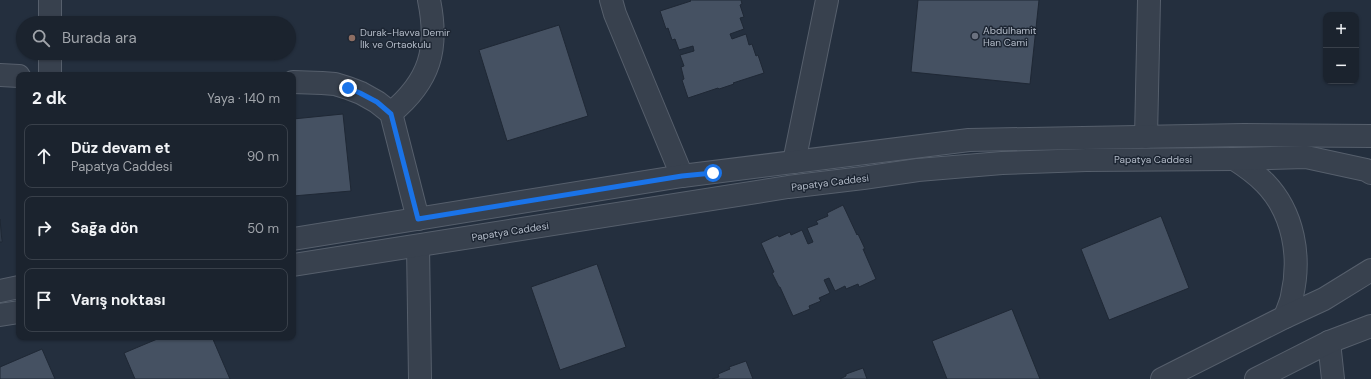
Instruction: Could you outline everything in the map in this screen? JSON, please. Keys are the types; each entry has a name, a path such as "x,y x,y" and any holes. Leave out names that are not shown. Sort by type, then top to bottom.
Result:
{"street":[{"path":"50,0 50,16"},
{"path":"391,114 404,103 415,90 423,76 429,60 434,30 429,0"},
{"path":"611,0 615,14 682,176 690,202"},
{"path":"794,162 827,0"},
{"path":"1146,137 1149,0"},
{"path":"50,60 50,72"},
{"path":"0,75 16,76"},
{"path":"296,82 322,83 348,88 377,102 391,114 418,219 420,379"},
{"path":"296,239 682,176 969,140 1244,135 1370,136"},
{"name":"Papatya Caddesi","path":"296,265 788,186 863,178 918,170 979,165 1086,160 1306,157 1366,170 1371,173"},
{"path":"1234,159 1251,170 1266,184 1279,201 1288,219 1294,239 1296,278 1292,298 1285,317"},
{"path":"1162,379 1324,299 1371,270"},
{"path":"0,290 16,287"},
{"path":"0,315 16,312"},
{"path":"1256,379 1328,342 1371,326"},
{"path":"1328,342 1333,379"}],"building":[{"path":"690,0 741,0 742,4 740,5 744,17 740,18 744,29 730,34 732,39 746,34 749,45 752,44 756,56 758,55 764,73 688,98 682,80 684,79 681,67 684,66 680,55 694,51 693,46 679,50 675,39 672,40 668,28 666,29 660,11 691,1"},
{"name":"Abdülhamit Han Cami","path":"918,0 1039,0 1030,84 911,72"},
{"path":"559,25 588,116 507,141 479,50"},
{"path":"343,114 351,191 296,196 296,119"},
{"path":"843,205 865,249 863,249 876,279 859,287 858,284 846,289 845,286 835,291 829,278 824,280 830,293 819,298 821,301 809,306 810,309 793,316 772,273 774,272 761,243 778,235 779,237 790,232 791,235 802,230 808,244 813,242 807,228 818,224 816,221 828,216 827,213"},
{"path":"1161,216 1189,288 1109,320 1081,249"},
{"path":"0,219 2,242 0,242"},
{"path":"597,264 626,347 560,370 531,287"},
{"path":"1012,309 1040,379 947,379 932,341"},
{"path":"155,340 213,340 230,379 135,379 124,353"},
{"path":"42,349 55,379 0,379 0,367"},
{"path":"746,361 753,379 712,379 719,377 718,374 730,369 729,367"},
{"path":"863,368 867,379 840,379 846,376 846,374"}],"place":[{"name":"Abdülhamit Han Cami","path":"975,36"},
{"name":"Durak-Havva Demir İlk ve Ortaokulu","path":"352,38"}],"route":[{"path":"348,88 377,102 391,114 418,219 682,176 713,173"}]}
